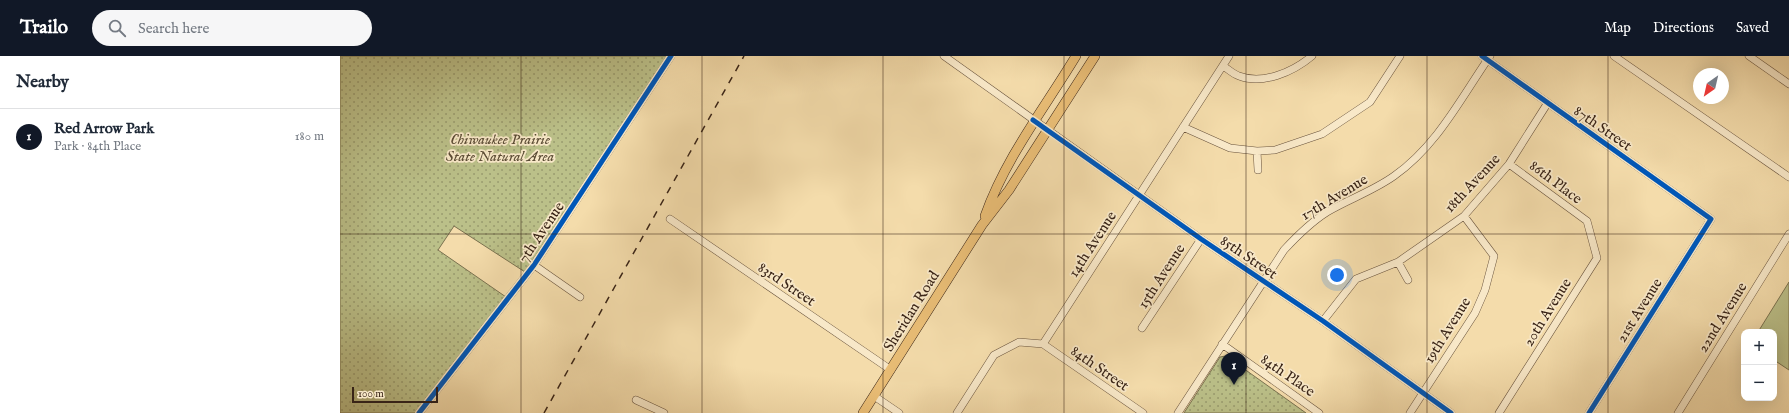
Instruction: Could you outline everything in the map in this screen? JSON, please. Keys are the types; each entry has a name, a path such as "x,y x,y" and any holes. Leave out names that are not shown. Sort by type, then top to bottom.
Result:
{"main road":[{"name":"Sheridan Road","path":"982,225 993,195 1017,148 1033,120 1076,56"},
{"name":"Sheridan Road","path":"863,413 982,225 1009,190 1046,130 1095,56"}],"street":[{"name":"7th Avenue","path":"419,413 534,265 671,56"},
{"name":"85th Street","path":"944,56 1046,130 1201,239 1323,321 1451,413"},
{"name":"14th Avenue","path":"1043,344 1229,56"},
{"path":"1223,66 1238,76 1260,80 1293,70 1312,56"},
{"path":"1183,127 1230,148 1256,151 1275,150 1322,134 1370,102 1400,56"},
{"path":"1614,56 1789,177"},
{"path":"1749,56 1789,84"},
{"name":"87th Street","path":"1486,57 1547,104 1710,219"},
{"name":"17th Avenue","path":"1178,413 1284,250 1300,232 1327,212 1394,176 1424,150 1441,130 1486,57"},
{"name":"18th Avenue","path":"1323,321 1356,278 1398,262 1464,216 1509,164 1547,104"},
{"path":"1256,151 1258,170"},
{"name":"86th Place","path":"1509,164 1587,221"},
{"name":"19th Avenue","path":"1410,413 1475,312 1485,290 1494,256 1464,216"},
{"name":"83rd Street","path":"670,219 891,370"},
{"name":"21st Avenue","path":"1589,413 1710,219"},
{"name":"20th Avenue","path":"1499,413 1597,258 1587,221"},
{"name":"22nd Avenue","path":"1678,413 1789,234"},
{"name":"15th Avenue","path":"1142,328 1201,239"},
{"path":"1398,262 1408,280"},
{"path":"534,265 580,297"},
{"path":"957,413 994,355 1019,342 1043,344"},
{"name":"84th Street","path":"1043,344 1143,413"},
{"name":"84th Place","path":"1222,344 1319,413"},
{"path":"874,396 898,413"},
{"path":"636,400 664,413"}],"green space":[{"name":"Chiwaukee Prairie State Natural Area","path":"340,56 669,56 525,272 454,226 438,250 506,297 415,413 340,413"},
{"path":"1789,282 1789,370 1777,362 1777,329 1760,329"},
{"path":"1226,356 1306,413 1184,413 1220,357"}],"railway":[{"path":"544,413 744,56"}],"cycle path":[{"path":"419,413 534,265 671,56"},
{"path":"1482,56 1711,219 1589,413"},
{"path":"1033,120 1201,239 1323,321 1451,413"}],"place":[{"name":"Red Arrow Park","path":"1234,385"}]}
